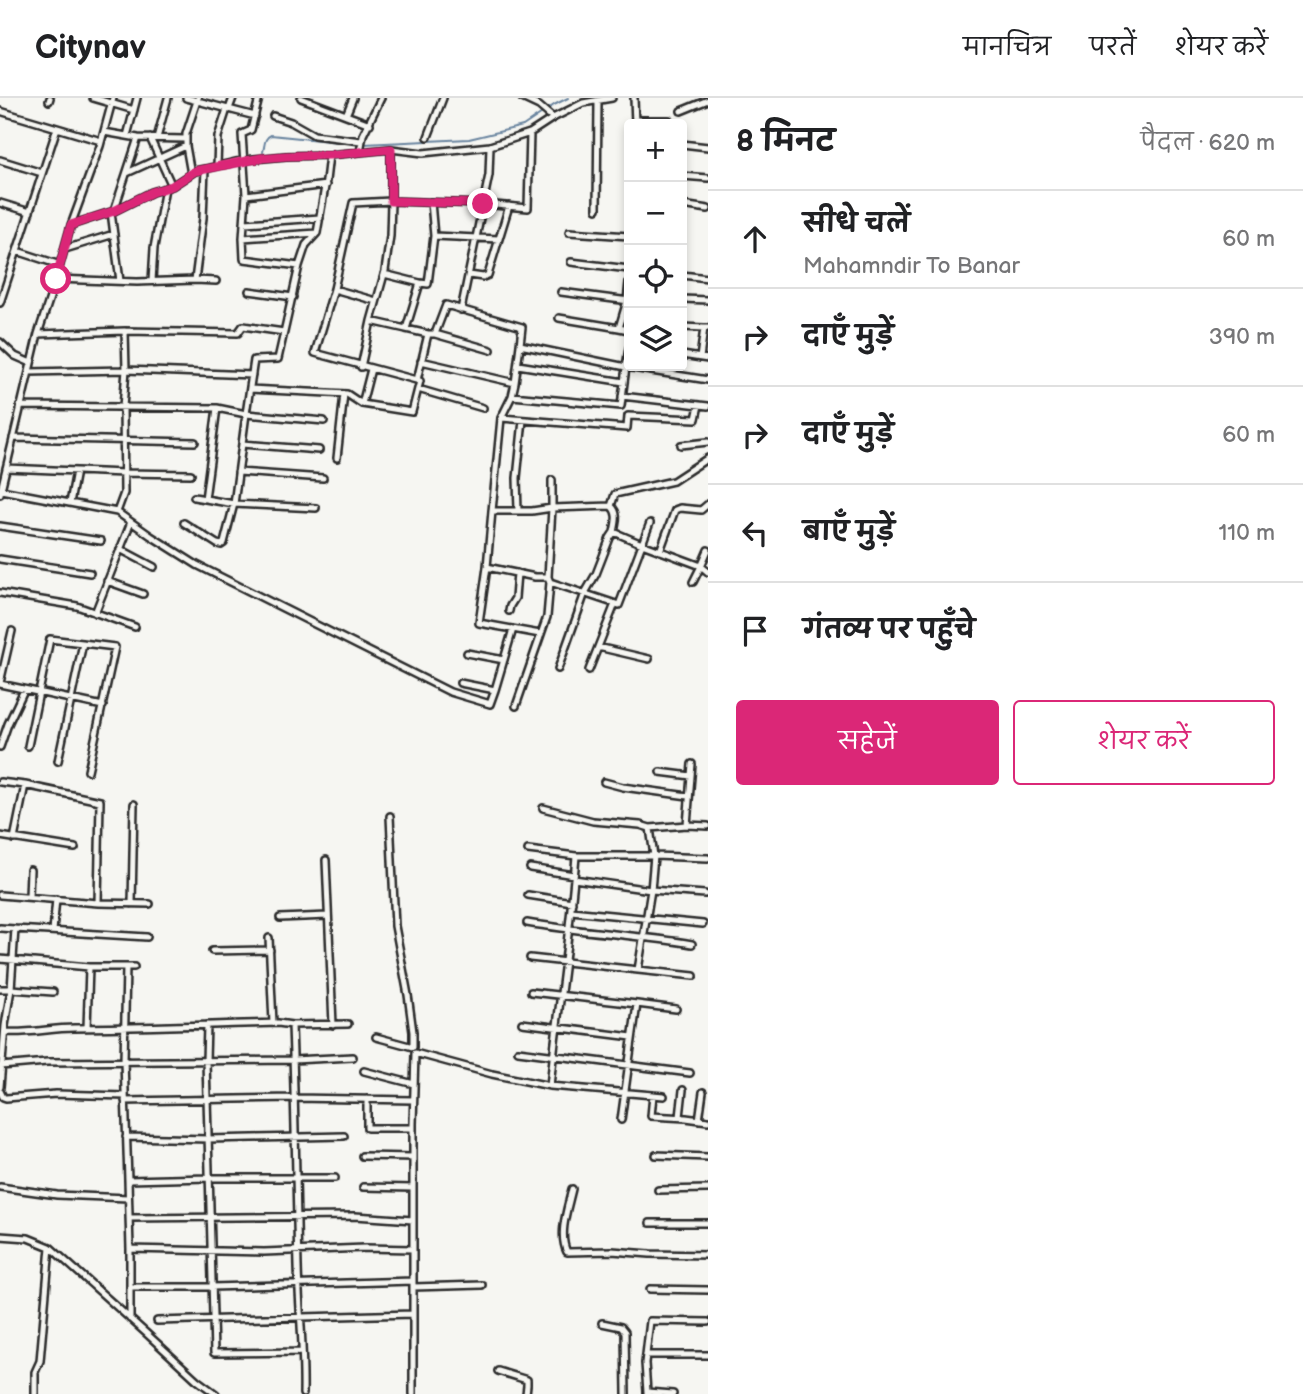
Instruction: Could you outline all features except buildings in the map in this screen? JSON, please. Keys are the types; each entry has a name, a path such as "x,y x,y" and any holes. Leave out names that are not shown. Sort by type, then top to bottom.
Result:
{"street":[{"path":"93,98 112,101 134,110"},
{"path":"127,136 137,98"},
{"path":"169,98 154,138 159,158 172,186"},
{"path":"186,98 255,116"},
{"path":"217,166 218,137 233,98"},
{"path":"259,98 251,130 242,134 246,195 244,259 299,266"},
{"path":"300,98 370,124"},
{"path":"346,115 353,98"},
{"path":"360,152 361,141 381,98"},
{"path":"428,137 443,98"},
{"path":"522,98 539,106 550,116"},
{"path":"71,225 113,212 152,192 172,186 191,174 217,166 286,156 391,149 423,153 489,146 530,133 550,116 581,101 612,98"},
{"path":"635,98 635,119"},
{"path":"191,174 186,142 188,124 197,99"},
{"path":"681,111 708,100"},
{"path":"112,101 38,334 2,478 1,492 117,512 197,565 450,692 490,704 513,629"},
{"path":"597,209 598,101"},
{"path":"0,111 101,141"},
{"path":"272,116 291,122 314,135 361,141"},
{"path":"0,303 57,128"},
{"path":"104,132 186,142"},
{"path":"417,380 315,353 334,289 353,203 431,202 528,208 530,133"},
{"path":"120,281 113,212 138,138"},
{"path":"127,173 186,142"},
{"path":"687,145 708,147"},
{"path":"461,310 489,175 489,146"},
{"path":"362,366 384,274 390,236 391,149"},
{"path":"184,523 221,545 225,540 234,504 254,360 278,359 299,266 306,245 317,233 329,155"},
{"path":"0,160 43,173"},
{"path":"195,280 203,218 205,169"},
{"path":"687,176 708,178"},
{"path":"246,195 326,185"},
{"path":"152,281 154,248 164,188"},
{"path":"384,274 428,284 433,236 431,202"},
{"path":"0,203 30,212"},
{"path":"469,275 488,275 509,206"},
{"path":"687,206 708,209"},
{"path":"245,223 320,218"},
{"path":"569,232 624,236"},
{"path":"243,238 317,233"},
{"path":"65,249 114,234"},
{"path":"433,236 499,239"},
{"path":"17,251 60,265"},
{"path":"571,262 624,268"},
{"path":"0,273 9,275"},
{"path":"687,276 708,278"},
{"path":"56,279 216,281"},
{"path":"406,329 420,284"},
{"path":"334,289 376,301"},
{"path":"249,291 293,297"},
{"path":"561,292 624,300"},
{"path":"687,299 708,300"},
{"path":"250,389 347,394 362,404 412,412 420,381 417,380 421,361 446,305 522,327 515,383 501,418 479,623 540,634"},
{"path":"619,328 626,308"},
{"path":"559,318 624,329"},
{"path":"371,321 491,350"},
{"path":"38,334 125,331 239,333 243,326 284,332"},
{"path":"687,327 706,328 699,358"},
{"path":"117,512 124,493 125,331"},
{"path":"0,342 15,356 31,363"},
{"path":"520,345 624,367"},
{"path":"687,356 708,359"},
{"path":"421,361 515,383"},
{"path":"518,365 624,382"},
{"path":"362,404 371,369"},
{"path":"29,372 126,370 252,375"},
{"path":"512,396 621,406 625,371"},
{"path":"651,371 708,380"},
{"path":"418,388 483,408"},
{"path":"337,458 344,394"},
{"path":"622,396 708,406"},
{"path":"501,418 627,428 628,416 696,419 699,405"},
{"path":"20,406 217,408 246,414 324,421"},
{"path":"205,499 217,408"},
{"path":"518,511 517,478 523,420"},
{"path":"13,438 195,442"},
{"path":"681,445 708,442"},
{"path":"242,444 319,450"},
{"path":"0,453 9,455"},
{"path":"611,506 615,494 673,481 708,458"},
{"path":"6,468 191,474"},
{"path":"69,503 76,471"},
{"path":"238,472 323,478"},
{"path":"516,706 547,617 552,480"},
{"path":"194,497 234,504 316,508"},
{"path":"660,551 675,510 701,510 708,504"},
{"path":"492,511 611,506"},
{"path":"558,669 585,593 614,532 617,518 611,506"},
{"path":"94,613 131,522"},
{"path":"487,567 549,580 619,605 650,523"},
{"path":"0,526 101,541"},
{"path":"614,532 701,566 708,572"},
{"path":"120,549 154,567"},
{"path":"693,582 708,550"},
{"path":"0,559 90,573"},
{"path":"509,611 515,598 517,573"},
{"path":"107,581 142,594"},
{"path":"0,593 77,607 135,627"},
{"path":"589,670 615,604"},
{"path":"12,632 0,683 103,706"},
{"path":"28,746 50,639 115,647 88,771"},
{"path":"58,761 83,643"},
{"path":"598,647 649,659"},
{"path":"467,653 504,660"},
{"path":"460,683 495,690"},
{"path":"0,747 24,690"},
{"path":"687,825 692,764"},
{"path":"660,772 691,776"},
{"path":"0,782 100,801 98,903"},
{"path":"604,782 688,796"},
{"path":"14,839 25,785"},
{"path":"132,904 134,804"},
{"path":"543,807 593,821 650,828 708,826"},
{"path":"390,816 395,926 408,995 414,1050 412,1394"},
{"path":"638,970 654,856 650,828"},
{"path":"0,836 75,848"},
{"path":"528,850 576,856 708,858"},
{"path":"550,1086 572,911 576,856"},
{"path":"326,860 333,1025"},
{"path":"530,868 651,890 705,894"},
{"path":"29,897 30,870"},
{"path":"0,895 98,903 150,904"},
{"path":"528,895 572,902"},
{"path":"53,931 56,900"},
{"path":"572,911 703,924"},
{"path":"279,918 328,916"},
{"path":"527,923 692,944"},
{"path":"0,928 148,937"},
{"path":"15,929 11,989 1,1066 0,1089 3,1097 57,1094 208,1100 413,1100"},
{"path":"269,938 273,1023"},
{"path":"212,951 270,950"},
{"path":"530,958 694,976"},
{"path":"0,959 89,967 134,967"},
{"path":"87,1028 89,967"},
{"path":"126,967 124,1061 130,1319"},
{"path":"0,989 53,992"},
{"path":"531,992 676,1009"},
{"path":"621,1121 637,1004"},
{"path":"522,1023 632,1037"},
{"path":"5,1032 53,1028 348,1024"},
{"path":"206,1025 214,1353 302,1352"},
{"path":"292,1025 303,1394"},
{"path":"376,1037 492,1074 550,1086 664,1096"},
{"path":"518,1051 690,1073"},
{"path":"1,1066 47,1062 353,1057"},
{"path":"364,1071 414,1084"},
{"path":"680,1117 683,1090"},
{"path":"699,1120 703,1092"},
{"path":"653,1095 652,1116 708,1121"},
{"path":"367,1099 367,1128 413,1128"},
{"path":"126,1137 208,1139 344,1136"},
{"path":"656,1155 708,1157"},
{"path":"362,1156 413,1157"},
{"path":"128,1180 335,1178"},
{"path":"0,1187 57,1195 128,1198"},
{"path":"363,1187 413,1188"},
{"path":"572,1189 565,1228 564,1244 567,1252 708,1255"},
{"path":"659,1189 708,1189"},
{"path":"129,1218 355,1216 413,1220"},
{"path":"650,1223 708,1223"},
{"path":"0,1236 28,1238 50,1247 197,1380 216,1394"},
{"path":"35,1394 35,1372 40,1361 50,1247"},
{"path":"130,1249 298,1252 365,1248 413,1249"},
{"path":"130,1287 482,1285"},
{"path":"650,1289 708,1290"},
{"path":"157,1321 413,1314"},
{"path":"673,1394 647,1393 646,1356 650,1321 708,1322"},
{"path":"602,1323 621,1327 625,1332 626,1394"},
{"path":"646,1356 708,1355"},
{"path":"498,1371 527,1380 526,1394"}],"waterway":[{"path":"364,144 469,139 523,126 568,98"},
{"path":"263,152 266,140 271,135 358,144"}],"route":[{"path":"56,279 71,225 114,211 152,192 172,186 195,171 244,160 391,149 391,201 483,204"}]}
